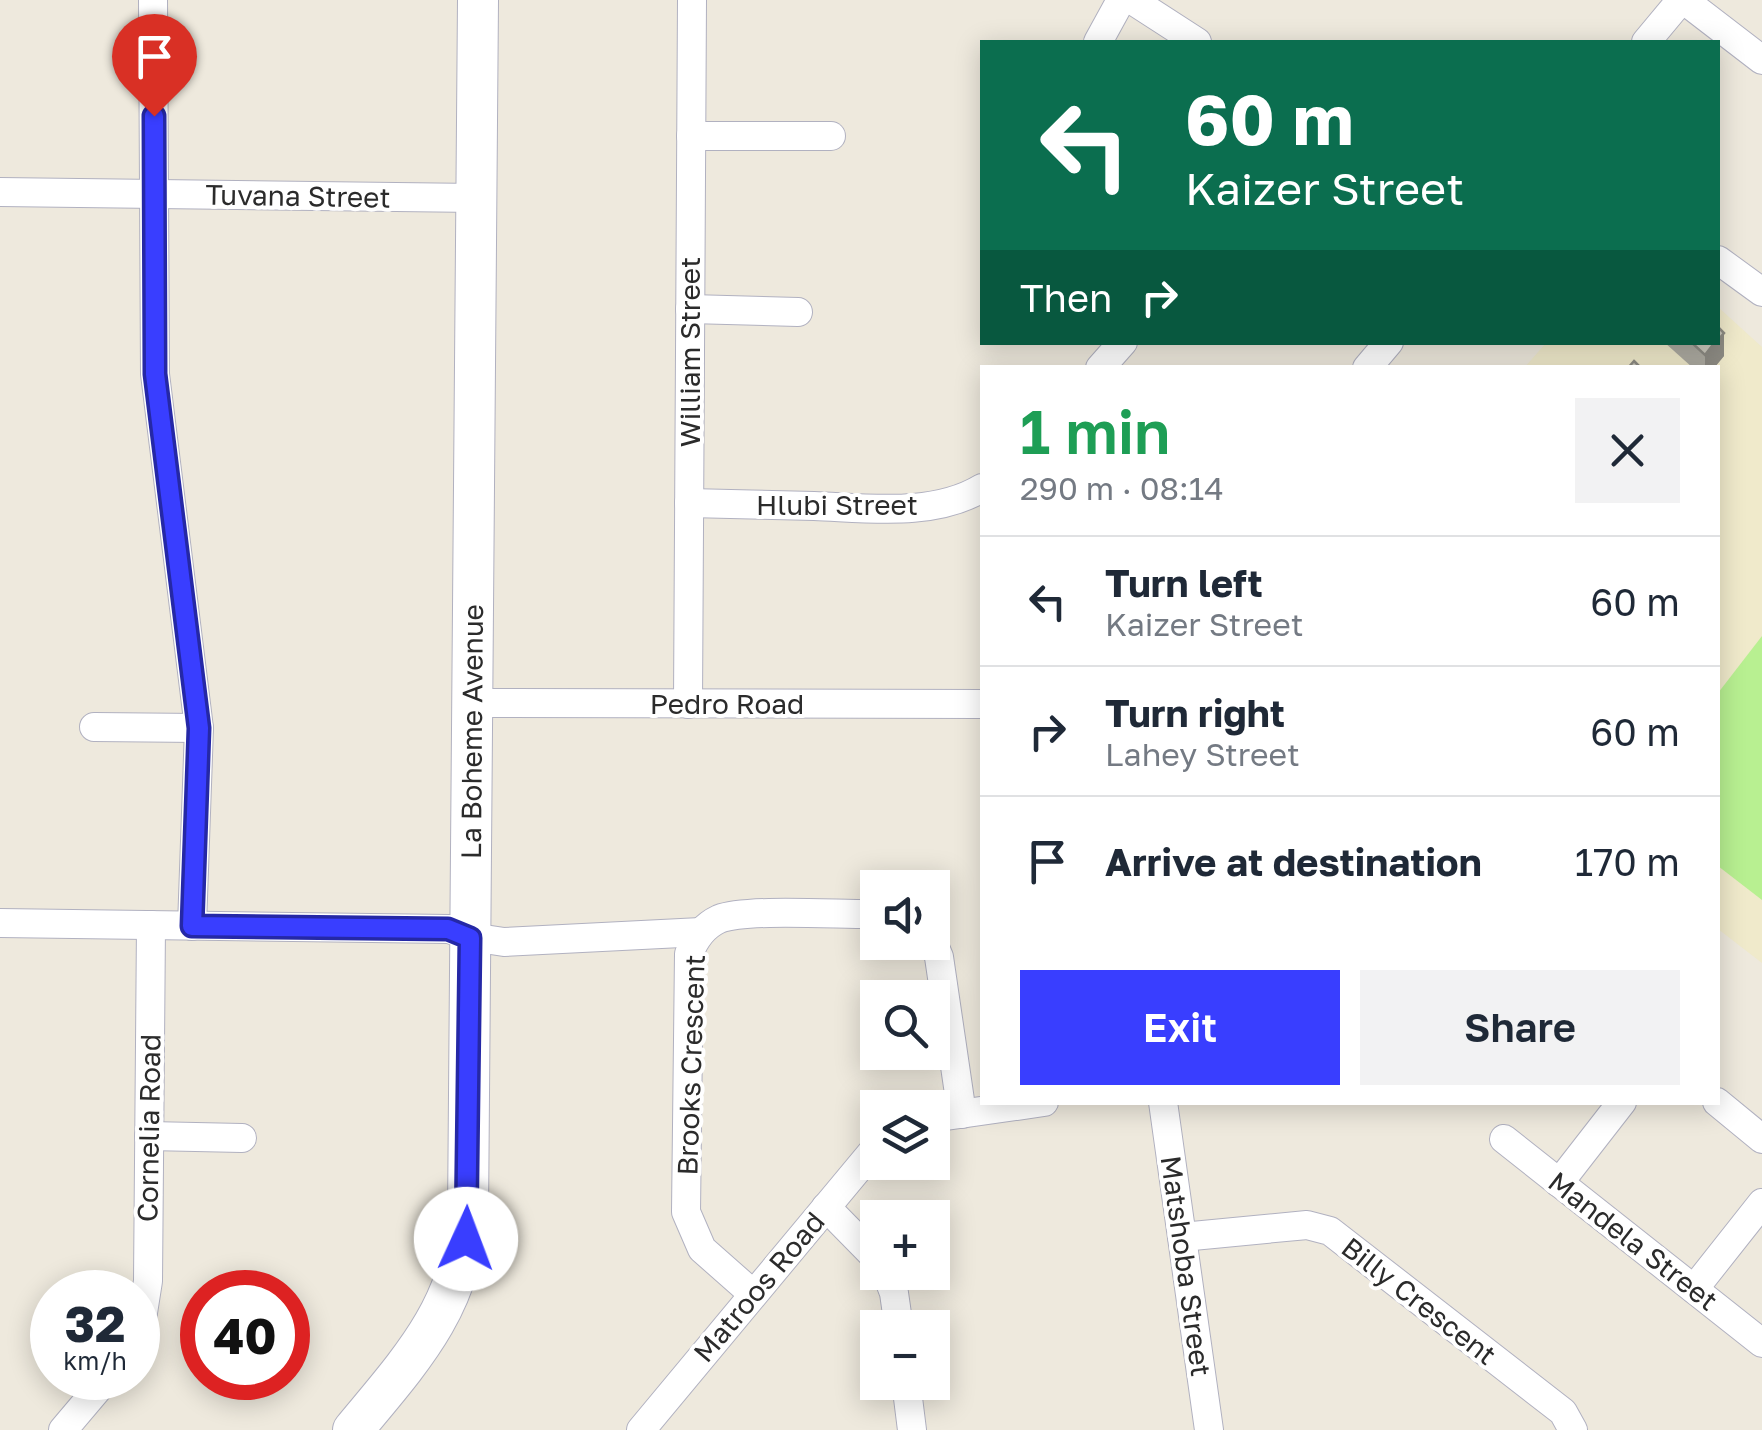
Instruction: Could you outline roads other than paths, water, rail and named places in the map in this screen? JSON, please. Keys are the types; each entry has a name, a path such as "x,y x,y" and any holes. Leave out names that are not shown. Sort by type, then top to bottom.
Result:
{"street":[{"path":"153,0 155,374 199,728 192,926"},
{"name":"La Boheme Avenue","path":"353,1430 431,1332 444,1308 462,1262 468,1216 478,0"},
{"name":"William Street","path":"688,704 692,0"},
{"path":"1099,40 1121,0"},
{"path":"1132,0 1193,40"},
{"path":"1648,40 1682,0 1762,60"},
{"path":"691,136 832,136"},
{"name":"Tuvana Street","path":"0,192 477,198"},
{"path":"1720,261 1762,292"},
{"path":"690,309 798,312"},
{"path":"1103,365 1120,345"},
{"path":"1370,365 1386,345"},
{"name":"Hlubi Street","path":"689,503 889,508 940,504 980,489"},
{"name":"Pedro Road","path":"472,703 980,704"},
{"path":"94,728 199,728"},
{"name":"Brooks Crescent","path":"754,1294 702,1249 686,1212 689,954 711,923 734,915 860,914"},
{"path":"0,923 448,929 470,938 504,942 701,932"},
{"name":"Cornelia Road","path":"148,1270 151,925"},
{"path":"939,960 962,1114"},
{"path":"1720,1104 1762,1139"},
{"path":"950,1116 1024,1105"},
{"name":"Matshoba Street","path":"1163,1105 1209,1430"},
{"path":"1559,1183 1620,1105"},
{"path":"149,1136 242,1138"},
{"name":"Mandela Street","path":"1504,1139 1762,1343"},
{"name":"Matroos Road","path":"641,1430 860,1166"},
{"path":"1694,1289 1762,1204"},
{"path":"826,1207 860,1242"},
{"name":"Billy Crescent","path":"1182,1237 1307,1225 1330,1232 1564,1412 1574,1430"},
{"path":"63,1430 88,1400"},
{"path":"908,1400 912,1430"}]}
